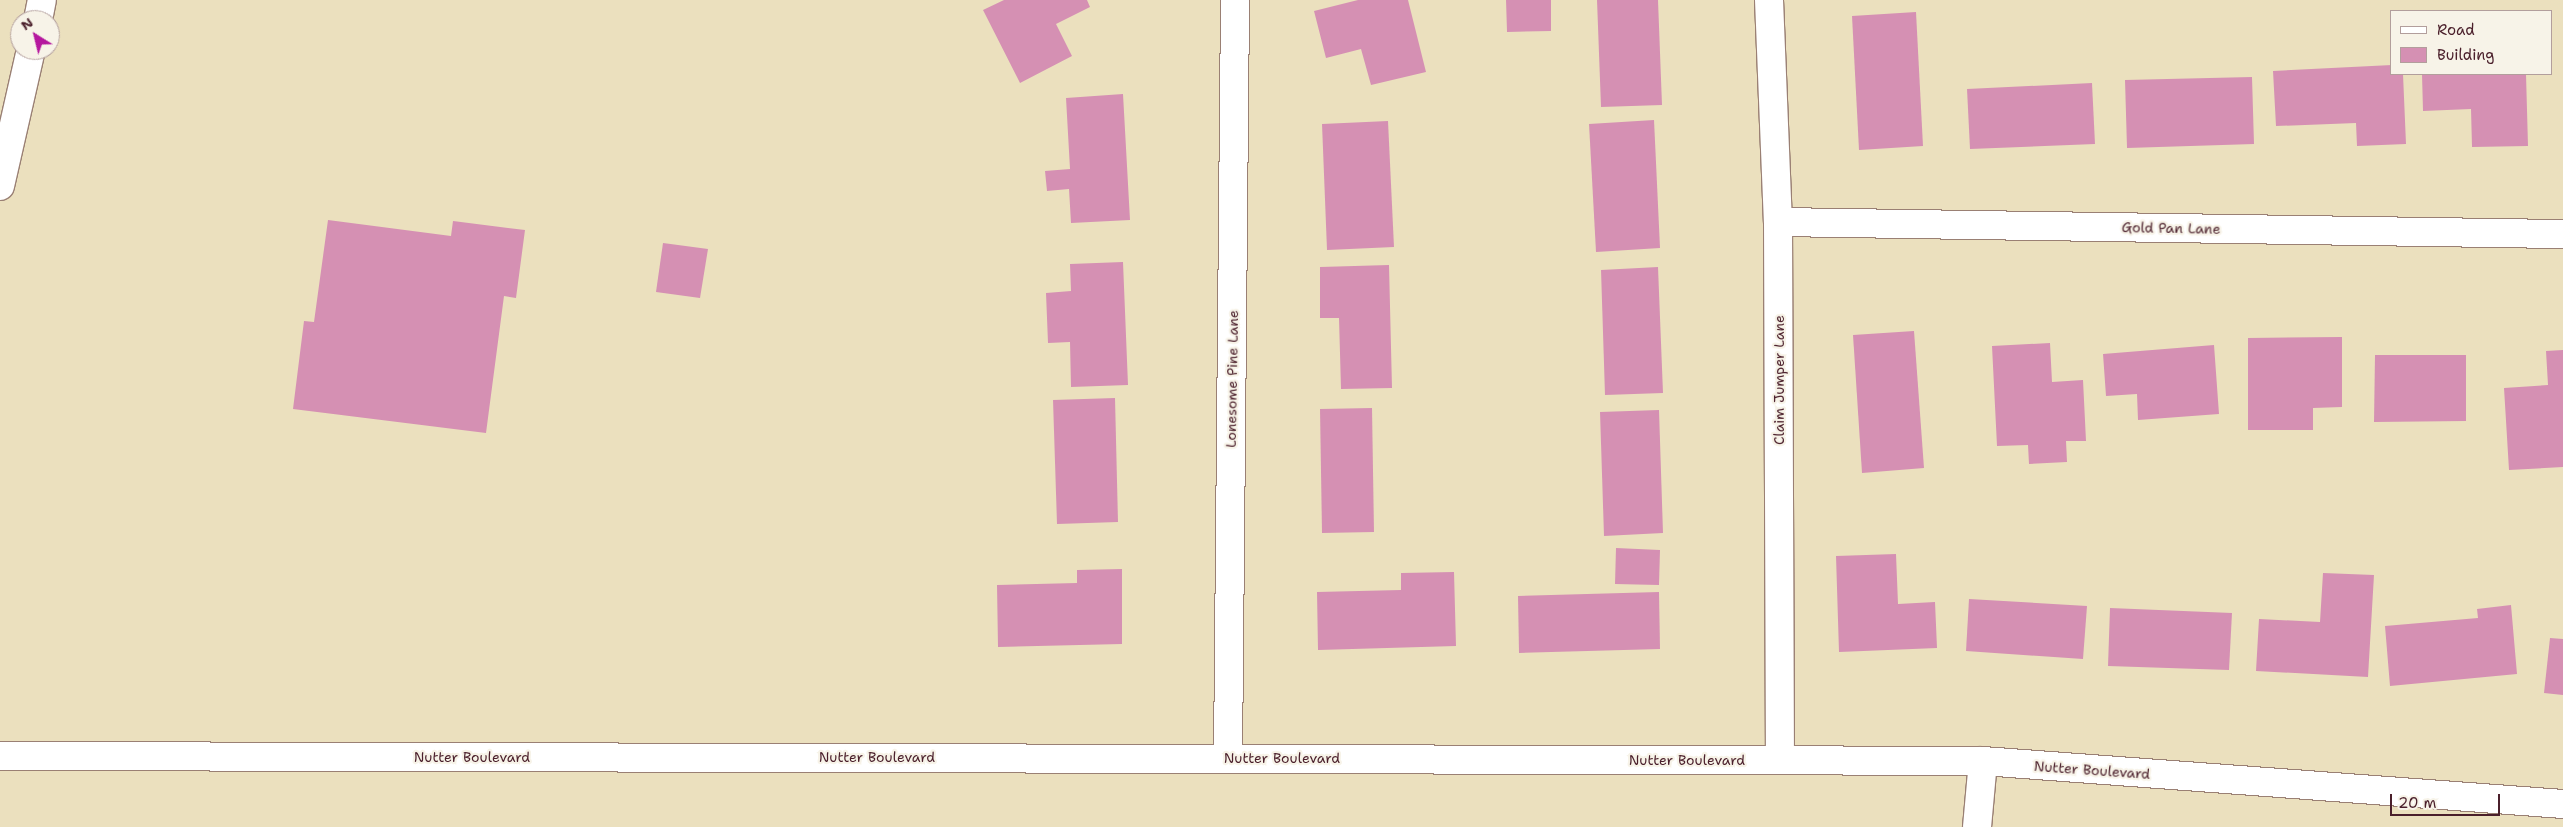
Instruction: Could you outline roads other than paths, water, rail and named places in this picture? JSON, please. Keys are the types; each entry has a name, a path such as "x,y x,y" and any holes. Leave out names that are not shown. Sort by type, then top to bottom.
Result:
{"street":[{"name":"Lonesome Pine Lane","path":"1228,758 1235,0"},
{"name":"Claim Jumper Lane","path":"1770,0 1778,222 1780,760"},
{"path":"0,186 29,60"},
{"name":"Gold Pan Lane","path":"1778,222 2563,234"},
{"name":"Nutter Boulevard","path":"0,756 1982,761 2563,804"},
{"path":"1977,827 1982,761"}]}
